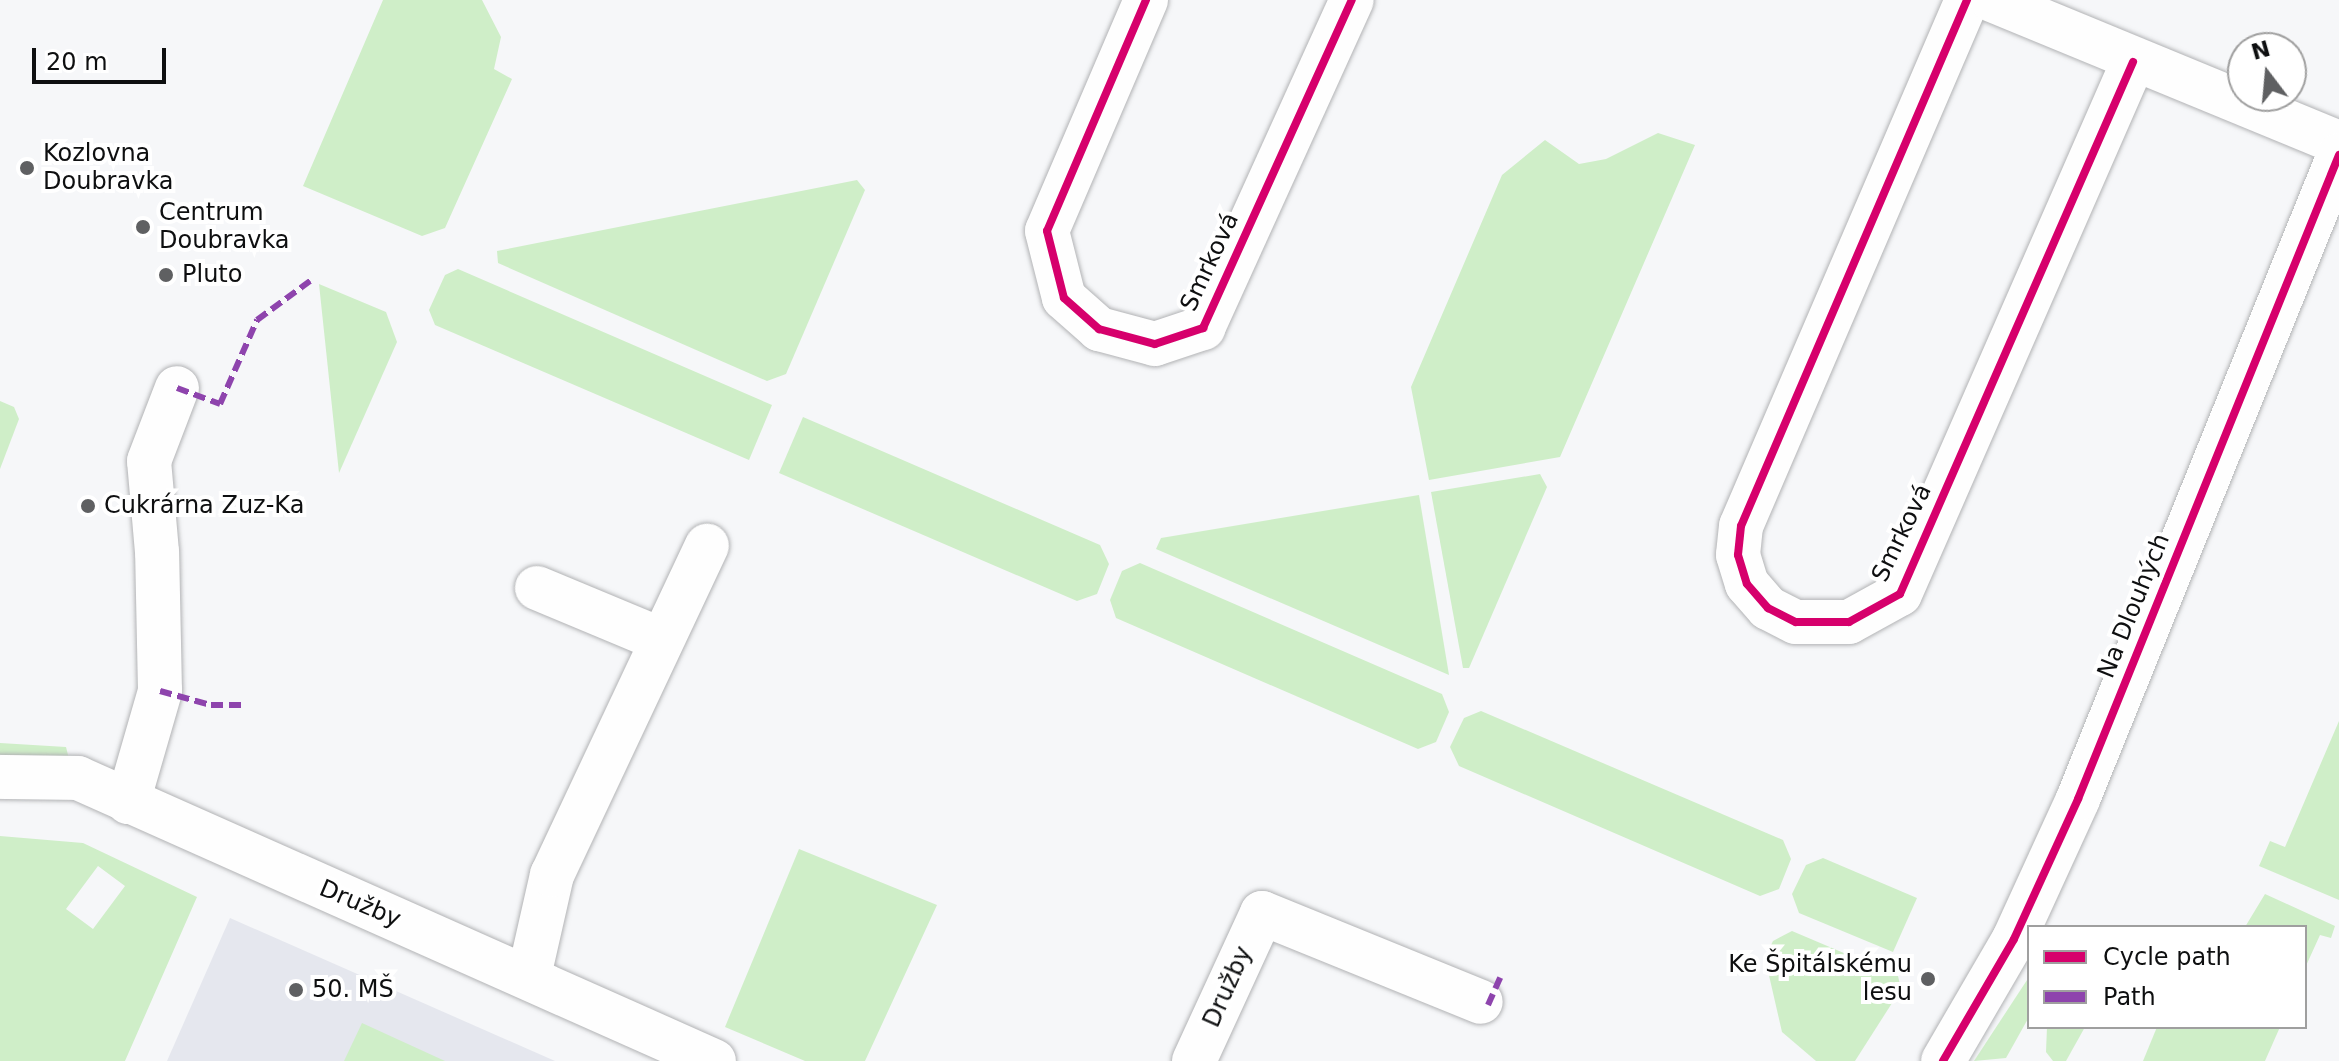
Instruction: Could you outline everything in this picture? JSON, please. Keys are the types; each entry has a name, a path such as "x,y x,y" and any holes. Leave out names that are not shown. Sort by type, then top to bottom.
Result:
{"street":[{"name":"Smrková","path":"1146,0 1047,231 1064,298 1099,329 1155,344 1203,328 1352,0"},
{"name":"Smrková","path":"1967,0 1741,526 1738,555 1747,584 1768,608 1796,622 1849,622 1900,594 2133,62"},
{"path":"1992,0 2133,62 2339,143"},
{"name":"Na Dlouhých","path":"1943,1061 2014,939 2078,799 2339,155"},
{"path":"128,802 160,691 157,552 149,461 177,388"},
{"path":"529,976 552,875 707,546"},
{"path":"537,588 662,640"},
{"name":"Družby","path":"0,777 78,778 529,976 714,1061"},
{"name":"Družby","path":"1194,1061 1262,913 1481,1002"}],"shaded area":[{"name":"50. MŠ","path":"230,918 555,1061 167,1061"}],"green space":[{"path":"383,0 482,0 501,37 494,69 512,79 445,228 422,236 303,186"},
{"path":"1658,133 1695,145 1560,457 1429,480 1411,387 1502,175 1545,140 1579,164 1606,159"},
{"path":"857,180 865,190 786,374 767,381 498,263 497,251"},
{"path":"458,269 772,405 749,460 435,325 429,310 445,275"},
{"path":"319,284 386,312 397,342 339,473"},
{"path":"0,401 14,407 19,419 0,469"},
{"path":"803,417 1100,545 1109,564 1097,594 1077,601 779,473"},
{"path":"1540,474 1547,487 1469,668 1463,668 1431,492"},
{"path":"1419,495 1449,675 1156,549 1161,538"},
{"path":"1140,563 1442,694 1449,712 1436,742 1418,749 1116,618 1110,600 1122,571"},
{"path":"1481,711 1783,840 1791,859 1779,889 1760,896 1459,766 1450,747 1464,718"},
{"path":"2339,721 2339,900 2259,866 2270,841 2285,847"},
{"path":"0,743 66,747 70,763 0,756"},
{"path":"0,836 83,843 197,897 125,1061 0,1061","holes":["98,866 125,886 93,929 66,909"]},
{"path":"799,849 937,905 865,1061 805,1061 725,1027"},
{"path":"1823,858 1917,898 1893,952 1799,913 1792,894 1806,865"},
{"path":"2265,894 2335,926 2331,938 2320,935 2307,964 2307,925 2246,925"},
{"path":"1792,931 1898,976 1901,989 1855,1061 1816,1061 1782,1032 1765,958 1773,941"},
{"path":"2027,980 2027,1021 2006,1058 1974,1061"},
{"path":"362,1023 445,1061 344,1061"},
{"path":"2047,1029 2084,1029 2066,1061 2053,1061 2046,1052"},
{"path":"2156,1029 2279,1029 2265,1061 2143,1061"}],"marked path":[{"path":"177,388 220,404 257,320 310,281"},
{"path":"160,691 211,705 246,705"},
{"path":"1488,1005 1502,973"}],"cycle path":[{"path":"1146,0 1047,231 1064,298 1099,329 1155,344 1203,328 1352,0"},
{"path":"1967,0 1741,526 1738,555 1747,584 1768,608 1796,622 1849,622 1900,594 2133,62"},
{"path":"1943,1061 2014,939 2078,799 2339,155"}],"place":[{"name":"Kozlovna Doubravka","path":"27,168"},
{"name":"Centrum Doubravka","path":"143,227"},
{"name":"Pluto","path":"166,275"},
{"name":"Cukrárna Zuz-Ka","path":"88,506"},
{"name":"Ke Špitálskému lesu","path":"1928,979"},
{"name":"50. MŠ","path":"296,990"}]}
